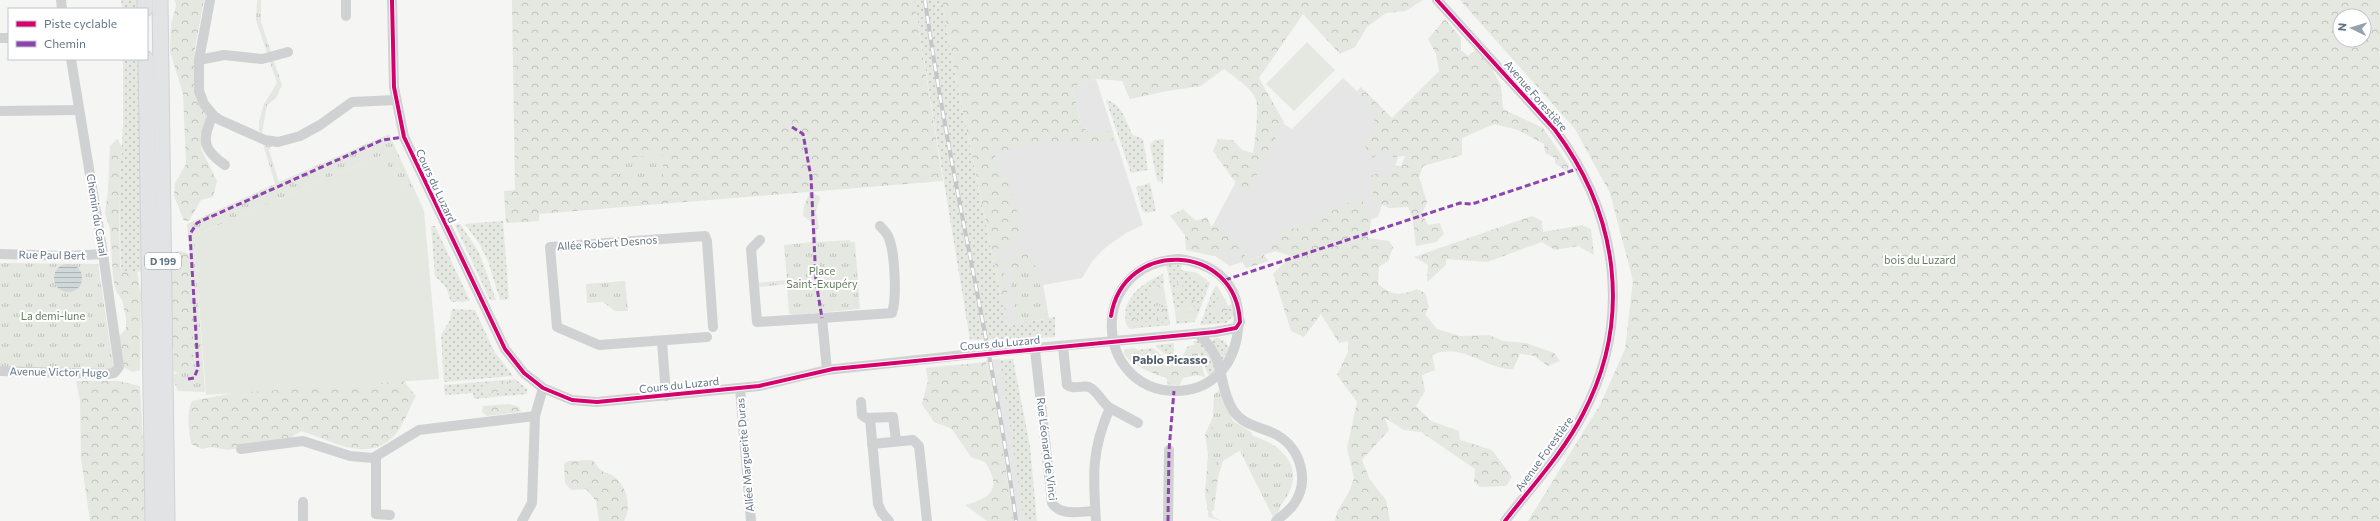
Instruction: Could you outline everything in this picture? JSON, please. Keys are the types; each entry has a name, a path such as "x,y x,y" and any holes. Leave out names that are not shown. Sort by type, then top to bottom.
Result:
{"highway":[{"name":"D 199","path":"160,0 167,521"},
{"name":"D 199","path":"146,60 153,521"}],"street":[{"path":"210,0 198,60 199,91 204,104 213,115 265,140 278,142 288,141 320,126 352,102 395,100"},
{"path":"346,0 346,16"},
{"name":"Cours du Luzard","path":"392,0 395,100 408,147 497,335 519,368 543,388 563,397 589,402 740,388 769,384 827,370 1002,351 1035,350 1215,332 1236,328 1240,322"},
{"name":"Avenue Forestière","path":"1437,0 1555,130 1572,152 1598,207 1611,262 1613,298 1610,329 1600,376 1583,414 1570,436 1505,521"},
{"path":"198,60 224,55 262,59 288,52"},
{"name":"Chemin du Canal","path":"71,60 119,357 117,371"},
{"path":"0,111 79,110"},
{"path":"213,115 206,133 206,145 211,154 226,165"},
{"path":"760,240 751,249 757,322 892,313 895,304 891,245 888,235 880,226"},
{"name":"Allée Robert Desnos","path":"707,337 599,345 557,327 550,247 705,236 707,241 713,327"},
{"name":"Rue Paul Bert","path":"0,254 73,256 103,254"},
{"path":"1179,259 1201,264 1220,276 1236,297 1239,306 1240,322 1234,352 1230,362 1222,372 1199,387 1186,390 1162,389 1142,381 1132,374 1118,356 1114,342 1111,316 1120,291 1134,275 1143,268 1168,260 1179,259"},
{"path":"822,318 827,370"},
{"path":"1215,332 1228,334 1234,352"},
{"path":"1198,334 1214,349 1222,372 1228,398 1239,418 1284,440 1298,460 1302,478 1299,492 1293,506 1276,521"},
{"path":"662,341 666,396"},
{"path":"1063,347 1067,385 1072,387 1088,387 1093,390 1110,408 1138,423"},
{"name":"Rue Léonard de Vinci","path":"1035,350 1052,503 1056,509 1062,512 1095,516 1094,460 1103,422 1110,408"},
{"name":"Avenue Victor Hugo","path":"0,371 108,374 117,371"},
{"path":"522,521 530,509 533,496 535,416 543,388"},
{"name":"Allée Marguerite Duras","path":"740,388 751,521"},
{"path":"861,402 862,415 870,419 893,417 896,441"},
{"path":"241,448 303,440 357,457 376,457 419,430 535,416"},
{"path":"870,419 878,504 888,521"},
{"path":"872,444 913,440 919,446 927,521"},
{"path":"1168,521 1169,450"},
{"path":"376,457 376,514 390,515"},
{"path":"303,502 303,521"}],"shaded area":[{"path":"1343,78 1373,107 1403,142 1378,217 1230,266 1212,254 1200,249 1236,182 1282,123 1292,129"},
{"path":"1096,79 1143,225 1126,233 1106,247 1093,260 1082,278 1043,285 1049,318 1007,326 969,138 1081,122 1072,87"},
{"path":"68,264 74,265 78,268 81,272 81,284 78,288 74,291 68,292 62,291 58,288 55,284 54,278 55,272 58,268 62,265"},
{"path":"1000,359 1020,484 1024,521 1013,521 1000,428 986,360"}],"green space":[{"path":"121,0 138,0 138,8 122,8"},
{"path":"175,0 204,0 195,49 194,75 207,115 201,149 217,181 213,197 201,200 189,221 184,221 174,196 175,183 186,164 183,94 170,51 171,24 176,6"},
{"path":"257,0 261,0 261,22 282,85 276,98 267,105 262,133 259,131 259,121 264,104 277,83 256,20"},
{"path":"512,0 914,0 943,181 539,214 539,221 506,223 504,191 515,190"},
{"path":"914,0 942,0 952,59 1007,326 1055,317 1055,337 970,340"},
{"path":"942,0 1423,0 1406,11 1386,13 1367,27 1355,47 1340,54 1303,14 1259,78 1284,122 1258,171 1251,190 1238,186 1213,151 1218,139 1233,140 1242,150 1253,153 1255,142 1257,118 1256,100 1247,87 1224,69 1201,86 1167,91 1130,99 1122,81 1096,79 1072,87 1082,127 1092,134 1110,131 1114,134 1112,142 1047,141 996,153 995,159 1012,188 1012,202 1019,215 1021,224 1019,233 1001,254 1000,262 1005,262 1017,253 1026,251 1030,257 1028,266 1003,268 1009,303 1006,310 1004,309 952,59"},
{"name":"bois du Luzard","path":"1460,0 2380,0 2380,521 1528,521 1600,405 1625,349 1633,281 1610,193 1575,129"},
{"path":"1445,19 1461,38 1461,50 1468,56 1478,48 1488,61 1501,86 1503,109 1543,128 1569,166 1567,172 1555,163 1555,158 1545,153 1544,144 1518,130 1494,124 1462,138 1462,155 1423,166 1419,177 1427,202 1422,214 1428,225 1440,223 1444,234 1436,242 1416,246 1413,221 1408,207 1389,208 1372,199 1374,188 1371,176 1380,172 1389,180 1393,165 1401,166 1405,156 1393,157 1386,150 1372,158 1363,143 1371,135 1376,113 1357,91 1361,87 1392,118 1439,71 1436,54 1428,39"},
{"path":"1307,42 1335,70 1294,111 1266,84"},
{"path":"123,60 138,60 142,271 121,274 119,194 123,125"},
{"path":"1106,100 1117,105 1133,135 1143,139 1148,170 1131,173"},
{"path":"389,134 421,204 379,156 194,236 205,392 178,391 174,382 174,374 188,371 193,362 193,293 187,224 275,184 263,144 272,146 269,150 279,182"},
{"path":"117,139 122,147 119,194 120,268 127,272 137,271 141,293 140,370 132,372 122,366 119,336 126,329 126,318 122,300 116,291 113,278 110,229 105,213 108,191 110,146"},
{"path":"1164,139 1163,184 1157,180 1150,145 1154,140"},
{"path":"662,154 664,180 625,182 620,179 612,160"},
{"path":"379,156 421,204 424,211 439,379 206,395 194,236"},
{"path":"1150,183 1156,211 1147,213 1142,210 1136,187"},
{"name":"Place Saint-Exupéry","path":"814,191 817,242 850,240 850,242 855,242 860,309 792,315 789,313 787,284 759,287 758,283 787,280 784,245 813,242 809,192"},
{"path":"814,194 819,196 820,199 816,211 819,228 815,230 809,220 803,216 804,206 808,196"},
{"path":"1360,197 1372,216 1368,238 1389,241 1393,247 1388,261 1379,267 1378,284 1388,291 1397,294 1406,293 1417,289 1425,293 1429,307 1425,314 1437,329 1460,336 1489,335 1503,341 1526,343 1554,353 1560,361 1548,366 1534,356 1520,354 1513,369 1494,366 1464,354 1454,352 1443,352 1432,355 1435,370 1422,375 1425,391 1416,406 1431,421 1459,431 1460,440 1492,450 1512,477 1506,486 1480,487 1474,482 1475,469 1421,432 1404,430 1385,418 1389,430 1362,460 1370,480 1386,500 1390,521 1335,521 1337,512 1349,492 1354,478 1347,448 1357,402 1337,375 1348,352 1348,341 1339,343 1321,314 1304,337 1291,331 1273,274 1291,256 1272,250 1270,243 1282,227 1296,229"},
{"path":"1183,209 1196,221 1207,217 1211,226 1222,230 1249,260 1264,255 1269,261 1246,268 1235,250 1213,256 1186,250 1185,235 1170,216"},
{"path":"1532,216 1542,221 1543,232 1582,225 1591,229 1594,255 1578,246 1555,250 1542,242 1487,262 1446,259 1446,265 1427,282 1428,265 1414,257"},
{"path":"503,221 509,299 500,300 488,261 480,245 465,224"},
{"path":"460,224 479,252 496,300 490,300 455,225"},
{"path":"431,226 435,226 470,301 451,302 446,287 435,276"},
{"path":"181,251 187,253 190,259 193,298 194,347 191,367 187,371 180,373 173,370 174,351 170,336 171,257 175,252"},
{"name":"La demi-lune","path":"0,263 98,264 114,371 0,368"},
{"path":"1182,263 1181,270 1197,273 1210,283 1196,319 1194,308 1175,310 1166,264"},
{"path":"1036,265 1046,318 1018,324 1008,270"},
{"path":"1174,270 1183,282 1182,288 1178,293 1173,292 1178,283 1178,280 1171,275"},
{"path":"1191,272 1197,273 1207,280 1205,287 1188,276"},
{"path":"1163,274 1164,284 1149,289 1153,307 1167,304 1170,325 1129,329 1125,311 1128,303 1139,288"},
{"path":"625,281 628,311 615,311 603,302 587,303 586,284"},
{"path":"1163,285 1167,304 1153,307 1148,289"},
{"path":"1217,286 1228,306 1234,303 1234,315 1226,323 1200,325 1213,290"},
{"path":"1217,286 1226,301 1228,309 1226,312 1215,316 1212,314 1212,310 1220,302 1213,290"},
{"path":"1193,299 1198,303 1196,306 1181,309 1182,303"},
{"path":"1159,307 1165,308 1162,324 1131,327 1127,325 1125,319 1128,316 1147,322 1155,320 1159,317"},
{"path":"1195,308 1196,319 1176,321 1175,310"},
{"path":"452,309 475,310 494,351 513,376 444,382 441,335 450,320"},
{"path":"1196,319 1194,322 1176,324 1176,321"},
{"path":"1216,338 1223,340 1229,347 1221,364 1218,349 1211,341"},
{"path":"1193,341 1201,341 1208,348 1216,371 1209,376"},
{"path":"1174,343 1173,360 1156,347 1156,345"},
{"path":"1198,345 1200,349 1196,360 1202,366 1205,377 1197,375 1183,378 1179,386 1168,385 1167,378 1136,365 1126,357 1124,353 1126,349 1135,348 1140,359 1151,364 1160,359 1178,359 1182,357 1188,346"},
{"path":"1133,348 1138,350 1153,348 1173,365 1172,385 1168,385 1167,378 1142,368 1130,360 1124,350"},
{"path":"1013,359 1030,446 1037,521 1024,521 1000,360"},
{"path":"986,362 1000,428 1013,521 987,521 965,505 982,499 992,491 993,479 990,471 985,462 971,457 952,429 934,422 922,404 928,381 926,368"},
{"path":"515,379 527,389 527,394 474,399 473,393 445,395 444,385"},
{"path":"403,380 416,396 403,423 394,436 383,444 372,448 361,449 336,444 301,431 286,441 228,450 211,447 202,449 191,444 189,411 192,401 238,392"},
{"path":"76,381 119,381 140,386 147,521 90,521 81,459 80,400"},
{"path":"493,381 518,383 520,385 516,389 510,387 506,393 499,391 492,395 485,394 482,386"},
{"path":"1221,390 1233,421 1251,432 1253,436 1265,440 1275,446 1290,462 1293,471 1293,482 1289,493 1278,512 1282,521 1275,521 1240,451 1213,464 1211,512 1214,517 1222,521 1208,517 1214,394"},
{"path":"509,404 519,407 521,412 487,416 482,412 483,406"},
{"path":"1215,413 1234,454 1223,461 1218,477 1214,510 1210,512 1208,511 1205,494 1208,454 1205,434"},
{"path":"593,460 600,469 614,476 621,483 626,494 628,505 624,521 599,521 596,501 586,489 571,490 565,483 564,464 568,461"}],"railway":[{"path":"925,0 946,131 995,390 1016,521"}],"marked path":[{"path":"792,127 803,134 811,177 816,282 822,318"},
{"path":"188,379 194,378 198,368 190,234 197,223 382,140 404,137"},
{"path":"1225,280 1460,203 1472,204 1580,168"},
{"path":"1168,521 1169,450 1174,391"}],"cycle path":[{"path":"392,0 394,87 404,137 505,349 524,373 543,388 572,400 597,402 759,386 833,369 1215,332 1236,328 1240,322 1234,296 1220,276 1201,264 1178,260 1156,263 1136,273 1120,291 1111,316"},
{"path":"1437,0 1555,130 1576,162 1593,196 1605,232 1611,268 1613,305 1609,341 1599,378 1583,414 1566,442 1547,469 1505,521"}],"district":[{"name":"Pablo Picasso","path":"1170,360"}]}
